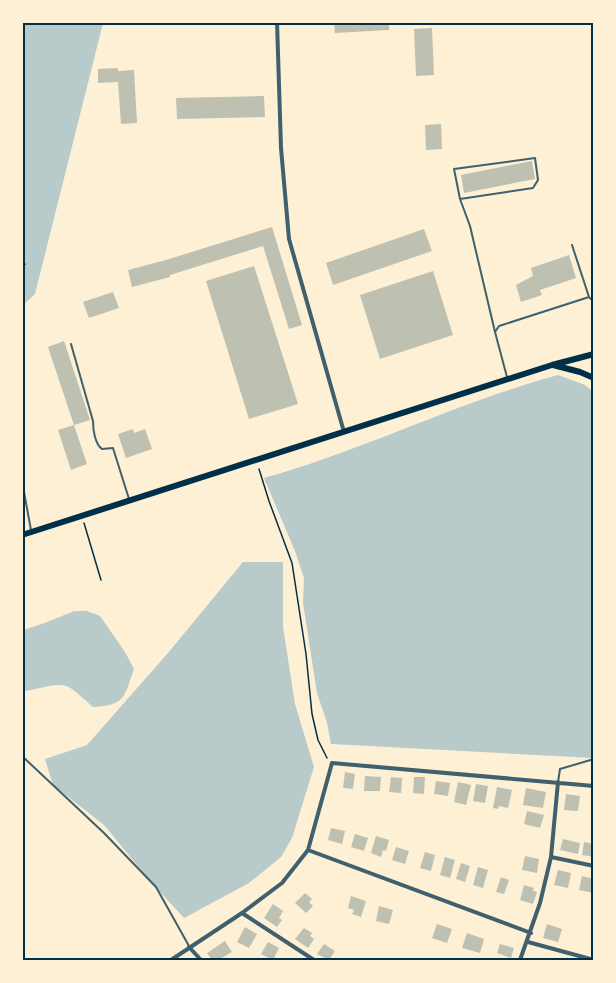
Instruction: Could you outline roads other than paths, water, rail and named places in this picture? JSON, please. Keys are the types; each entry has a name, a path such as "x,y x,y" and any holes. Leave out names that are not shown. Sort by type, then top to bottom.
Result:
{"main road":[{"path":"22,535 552,365 594,354"},
{"path":"552,365 594,378"}],"street":[{"path":"276,22 281,148 290,239 344,432"},
{"path":"171,960 242,913 282,883 308,850 332,763 594,786"},
{"path":"520,960 531,933 551,857 558,782"},
{"path":"308,850 531,933"},
{"path":"551,857 594,866"},
{"path":"242,913 314,960"},
{"path":"528,942 594,960"},
{"path":"189,947 201,960"}],"lane":[{"path":"460,199 533,188 538,180 535,158 454,169 460,199 471,226 508,380"},
{"path":"572,245 589,297 594,302"},
{"path":"495,332 499,326 589,297"},
{"path":"71,344 98,446 102,449 112,448 130,501"},
{"path":"22,481 32,532"},
{"path":"22,756 104,833 156,887 189,947"},
{"path":"558,782 560,769 594,759"}]}
